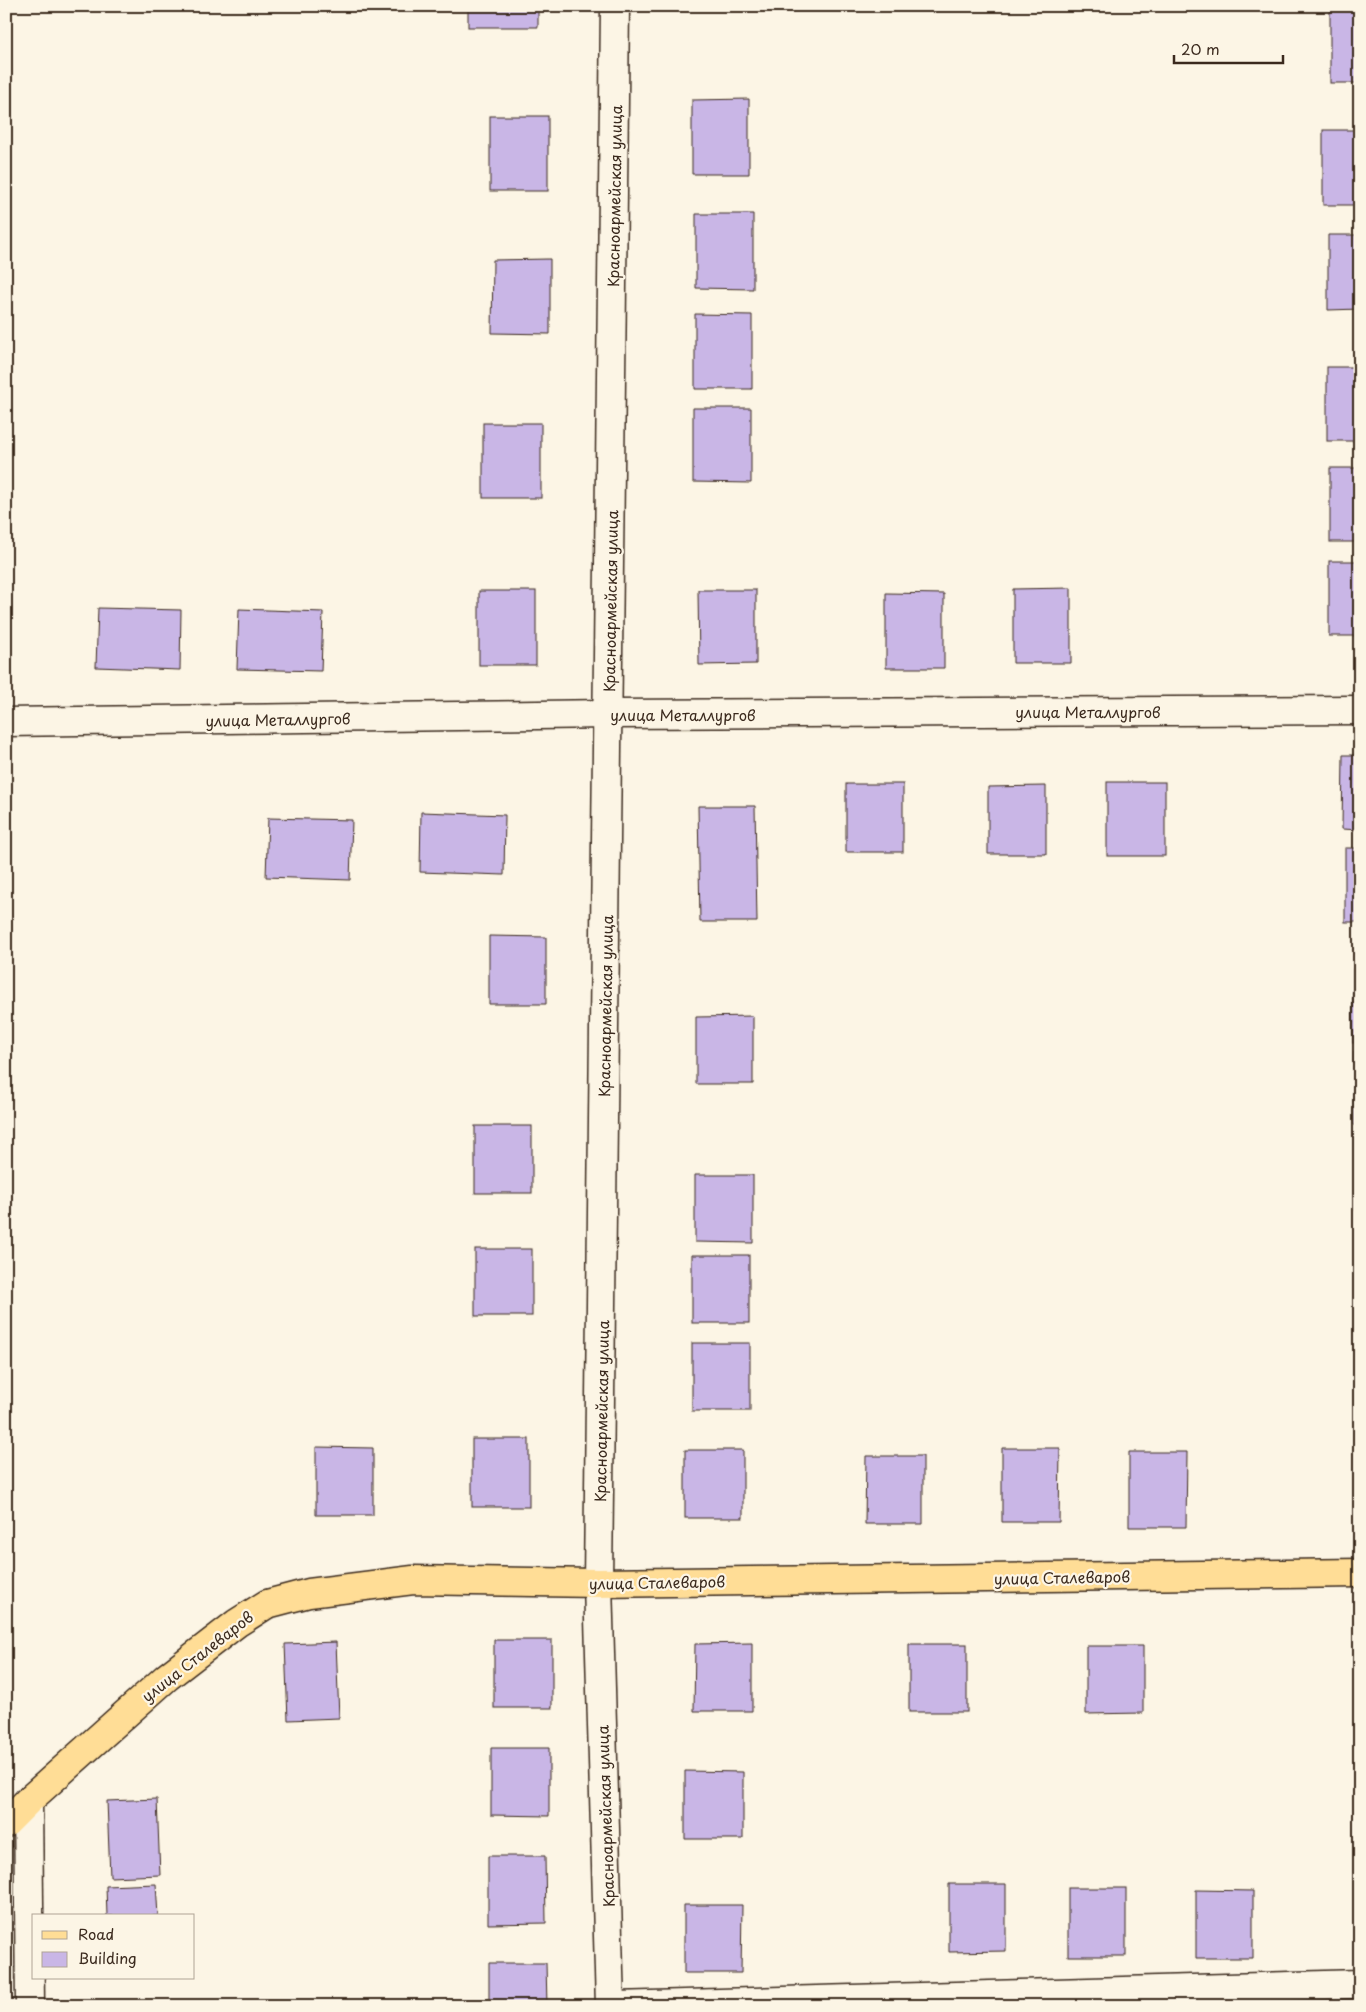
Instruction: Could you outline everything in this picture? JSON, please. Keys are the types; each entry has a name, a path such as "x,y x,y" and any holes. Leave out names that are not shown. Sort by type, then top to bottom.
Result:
{"main road":[{"name":"улица Сталеваров","path":"6,1823 28,1800 167,1677 237,1623 267,1604 309,1592 413,1580 598,1583 1360,1573"}],"street":[{"name":"Красноармейская улица","path":"610,2006 598,1583 609,714 615,6"},
{"name":"улица Металлургов","path":"6,722 609,714 1360,710"},
{"path":"28,1800 30,2006"},
{"path":"616,2006 1360,1984"}],"building":[{"path":"468,6 538,6 538,27 468,27"},
{"path":"1330,9 1360,9 1360,83 1330,83"},
{"path":"749,99 749,174 692,174 692,100"},
{"path":"490,116 548,116 548,191 490,191"},
{"path":"1323,130 1360,130 1360,205 1323,205"},
{"path":"696,214 753,214 753,289 696,288"},
{"path":"1328,235 1360,235 1360,309 1328,310"},
{"path":"550,259 550,334 492,333 493,260"},
{"path":"695,314 752,315 752,389 695,389"},
{"path":"1327,367 1360,367 1360,441 1327,441"},
{"path":"693,408 751,408 751,483 693,482"},
{"path":"483,423 541,423 541,498 483,498"},
{"path":"1330,468 1360,468 1360,542 1330,542"},
{"path":"1329,561 1360,561 1360,636 1329,636"},
{"path":"1071,588 1071,663 1013,663 1013,589"},
{"path":"698,590 756,590 756,664 699,665"},
{"path":"479,591 536,591 536,665 479,665"},
{"path":"886,593 944,594 944,668 886,668"},
{"path":"98,608 181,610 180,670 96,667"},
{"path":"239,609 323,612 321,671 237,669"},
{"path":"1343,755 1360,755 1360,830 1342,829"},
{"path":"1107,782 1165,782 1165,856 1107,856"},
{"path":"846,784 903,784 903,852 846,852"},
{"path":"1046,786 1046,854 988,854 988,787"},
{"path":"698,806 755,806 757,922 700,922"},
{"path":"421,812 505,815 504,875 420,872"},
{"path":"268,818 352,820 350,880 266,877"},
{"path":"1345,848 1360,848 1360,922 1345,922"},
{"path":"489,936 546,937 546,1004 489,1004"},
{"path":"1353,969 1360,969 1360,1043 1353,1043"},
{"path":"753,1016 753,1084 696,1084 696,1017"},
{"path":"1354,1051 1360,1051 1360,1126 1354,1125"},
{"path":"475,1126 532,1126 532,1193 475,1193"},
{"path":"1355,1136 1360,1136 1360,1211 1356,1211"},
{"path":"695,1175 753,1175 753,1243 695,1242"},
{"path":"475,1249 532,1249 532,1316 475,1316"},
{"path":"692,1255 749,1255 749,1323 692,1323"},
{"path":"692,1343 750,1343 750,1411 692,1411"},
{"path":"472,1439 529,1439 529,1507 472,1507"},
{"path":"316,1447 373,1448 373,1515 316,1515"},
{"path":"1002,1448 1060,1448 1059,1522 1002,1522"},
{"path":"685,1450 743,1450 743,1518 685,1518"},
{"path":"1129,1452 1187,1452 1186,1527 1129,1527"},
{"path":"866,1456 923,1456 923,1524 865,1524"},
{"path":"494,1640 552,1640 552,1708 494,1708"},
{"path":"336,1642 339,1718 288,1720 285,1644"},
{"path":"752,1643 752,1711 694,1711 695,1644"},
{"path":"909,1644 967,1644 967,1712 909,1712"},
{"path":"1086,1646 1143,1646 1143,1713 1086,1714"},
{"path":"491,1748 549,1748 549,1816 491,1815"},
{"path":"685,1771 743,1772 743,1839 685,1839"},
{"path":"157,1799 160,1875 110,1877 107,1801"},
{"path":"488,1856 545,1856 546,1923 488,1924"},
{"path":"156,1884 158,1914 107,1914 106,1886"},
{"path":"949,1884 1006,1884 1006,1951 949,1952"},
{"path":"1068,1888 1126,1888 1126,1956 1068,1956"},
{"path":"1196,1890 1253,1891 1253,1958 1196,1958"},
{"path":"684,1905 742,1905 741,1973 684,1973"},
{"path":"489,1963 546,1963 547,2006 489,2006"}]}
